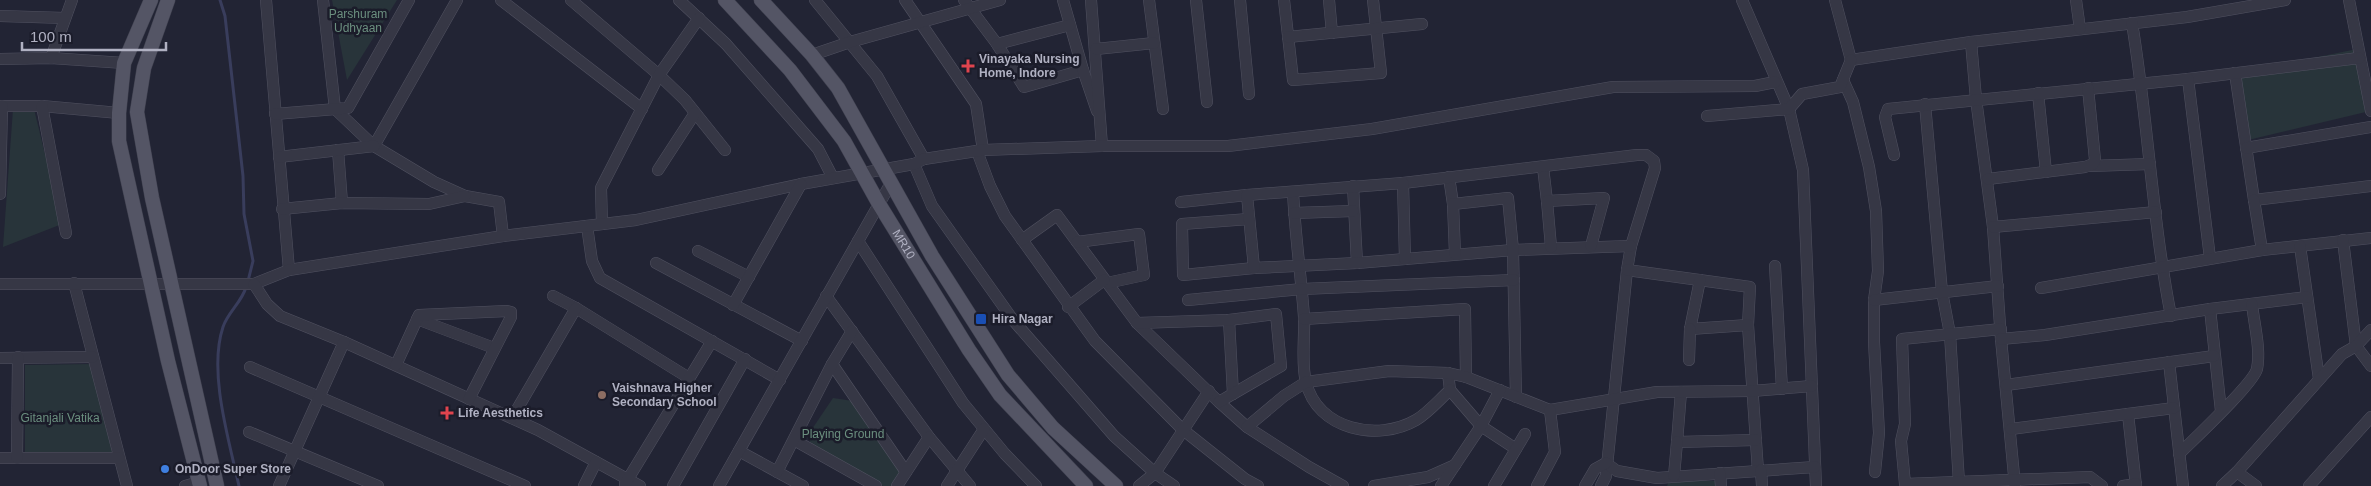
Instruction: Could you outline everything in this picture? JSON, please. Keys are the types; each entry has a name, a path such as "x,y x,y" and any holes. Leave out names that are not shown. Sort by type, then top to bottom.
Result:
{"main road":[{"path":"151,0 124,63 119,113 119,141 168,361 200,484"},
{"path":"168,0 144,68 137,112 150,190 217,486"},
{"name":"MR10","path":"725,0 768,43 819,106 844,141 879,204 969,350 1000,395 1086,486"},
{"name":"MR10","path":"761,0 812,55 838,88 932,256 1008,376 1053,428 1116,486"}],"street":[{"path":"51,58 72,0"},
{"path":"266,0 282,209 289,270"},
{"path":"323,0 335,109 374,146 434,182 465,196 498,202 503,236"},
{"path":"275,114 348,108 409,0"},
{"path":"374,146 457,0"},
{"path":"572,0 660,74 725,150"},
{"path":"679,0 726,44 818,149 834,178"},
{"path":"815,0 877,76 919,162 932,206 1013,320 1114,436 1155,473 1174,486"},
{"path":"905,0 976,104 980,151 990,186 1005,216 1068,306 1095,341 1182,429 1246,479 1258,486"},
{"path":"812,55 921,22 967,4 1000,0"},
{"path":"1064,0 1083,70 1102,125"},
{"path":"1091,0 1102,125 1102,146"},
{"path":"1149,0 1163,109"},
{"path":"1201,0 1196,0 1207,102"},
{"path":"1240,0 1249,94"},
{"path":"1284,0 1293,80 1381,73 1373,0"},
{"path":"1329,0 1332,33"},
{"path":"1707,116 1788,109 1802,94 1840,87 1851,60 1835,0"},
{"path":"2076,0 2080,29"},
{"path":"1851,60 1972,42 2187,17 2285,0"},
{"path":"2349,0 2371,111"},
{"path":"503,1 642,109"},
{"path":"1740,2 1788,109 1803,170 1816,486"},
{"path":"967,4 998,44 1024,87 1083,70"},
{"path":"0,16 64,18"},
{"path":"602,224 601,188 660,74 699,18"},
{"path":"2132,23 2142,83 2162,268 2171,316"},
{"path":"1288,37 1422,24"},
{"path":"998,44 1070,25"},
{"path":"1096,49 1154,42"},
{"path":"1972,42 1976,99 1993,227 2015,484"},
{"path":"0,59 51,58 124,63"},
{"path":"1894,155 1887,130 1886,110 1925,104 2188,79 2359,58"},
{"path":"2235,73 2262,250"},
{"path":"2188,79 2210,258"},
{"path":"1843,80 1853,102 1874,194 1878,236 1878,271 1874,300 1879,433 1876,472"},
{"path":"0,284 254,284 289,270 503,236 636,220 801,184 980,151 1102,146 1228,146 1372,130 1613,87 1755,86 1775,82"},
{"path":"2088,88 2095,160 2090,166"},
{"path":"2038,93 2046,172"},
{"path":"1925,104 1942,292 1950,334 1959,483"},
{"path":"0,194 1,106 42,106 119,113"},
{"path":"42,106 66,233"},
{"path":"658,170 695,113"},
{"path":"2246,148 2371,127"},
{"path":"278,157 374,146"},
{"path":"338,150 342,203"},
{"path":"1181,202 1403,183 1637,155 1652,158 1655,168 1631,246 1626,270 1612,398 1606,476 1601,486"},
{"path":"1988,179 2090,166 2150,164"},
{"path":"1543,167 1551,247"},
{"path":"1449,177 1453,204 1455,254"},
{"path":"719,486 891,183"},
{"path":"1403,183 1405,258"},
{"path":"733,305 801,184"},
{"path":"1353,186 1357,263"},
{"path":"2254,200 2371,186"},
{"path":"1293,192 1304,318 1306,382 1313,398 1326,414 1344,426 1372,431 1416,420 1450,390"},
{"path":"1247,195 1254,268"},
{"path":"282,209 342,203 429,204 465,196"},
{"path":"1453,204 1508,198 1514,250 1516,397"},
{"path":"1547,201 1604,198 1591,246"},
{"path":"1294,213 1353,212"},
{"path":"1993,227 2156,212"},
{"path":"1022,240 1057,215 1137,323 1219,402 1247,427 1309,467 1343,486"},
{"path":"1249,218 1182,224 1183,275 1254,268 1357,263 1551,247 1631,246"},
{"path":"587,226 592,261 600,278 780,380"},
{"path":"1068,306 1106,281 1144,275 1139,234 1077,242"},
{"path":"2041,288 2262,250 2371,238"},
{"path":"2343,240 2356,346 2371,366"},
{"path":"858,242 963,403 1005,454 1036,486"},
{"path":"2300,246 2319,379"},
{"path":"698,251 749,277"},
{"path":"656,263 802,341"},
{"path":"1775,266 1782,389"},
{"path":"1626,270 1750,287 1748,325 1756,440 1762,486"},
{"path":"1188,300 1302,289 1514,280"},
{"path":"1689,360 1690,329 1700,280"},
{"path":"74,283 127,486"},
{"path":"254,284 267,304 280,316 344,342 512,418 596,462 626,483 640,486"},
{"path":"1874,300 1998,286"},
{"path":"553,296 576,308 688,378"},
{"path":"826,296 929,438 970,486"},
{"path":"2097,484 1959,483 1907,486 1904,482 1901,441 1905,414 1902,340 1950,334 2055,333 2210,309 2308,297"},
{"path":"2179,454 2221,411 2256,371 2257,349 2252,304"},
{"path":"512,418 576,308"},
{"path":"1304,318 1465,309 1466,377"},
{"path":"2210,309 2221,411"},
{"path":"396,365 419,315 511,312 511,317 469,399"},
{"path":"1137,323 1229,320 1276,314 1281,366 1219,402"},
{"path":"417,319 494,348"},
{"path":"1229,320 1233,394"},
{"path":"1690,329 1748,325"},
{"path":"777,472 832,364 852,330"},
{"path":"2222,486 2237,472 2342,354 2356,346 2371,330"},
{"path":"626,483 712,341"},
{"path":"279,486 344,342"},
{"path":"2006,385 2214,356"},
{"path":"0,358 93,357"},
{"path":"17,458 18,358"},
{"path":"673,486 745,359"},
{"path":"2170,362 2183,486"},
{"path":"832,364 906,472"},
{"path":"250,367 525,486"},
{"path":"1247,427 1284,396 1306,382 1389,371 1448,373 1466,377 1550,410 1612,398 1657,392 1752,391 1812,386"},
{"path":"1448,373 1450,390 1481,426 1516,449"},
{"path":"1441,486 1481,426 1500,390"},
{"path":"1139,486 1155,473 1182,429 1209,392"},
{"path":"1674,476 1681,392"},
{"path":"2011,429 2174,408"},
{"path":"1537,486 1556,452 1550,410"},
{"path":"2122,486 2136,485 2128,414"},
{"path":"2309,486 2371,418"},
{"path":"947,486 984,429"},
{"path":"249,432 378,486"},
{"path":"1494,486 1526,434"},
{"path":"897,486 929,438"},
{"path":"794,440 876,486"},
{"path":"1677,442 1756,440"},
{"path":"739,451 803,486"},
{"path":"0,458 119,458"},
{"path":"584,486 596,462"},
{"path":"1606,463 1617,471 1655,482 1674,476 1815,467"},
{"path":"1585,486 1595,469 1606,463"},
{"path":"1374,486 1428,477 1455,465"},
{"path":"2237,472 2256,486"},
{"path":"1720,473 1721,486"},
{"path":"185,486 200,484"}],"green space":[{"name":"Parshuram Udhyaan","path":"332,0 397,0 347,80"},
{"path":"2357,49 2370,111 2244,141 2235,74"},
{"path":"13,109 34,109 62,224 3,247"},
{"name":"Gitanjali Vatika","path":"91,364 112,452 25,452 25,365"},
{"name":"Playing Ground","path":"833,398 853,401 902,473 894,486 883,486 812,448 808,435"},
{"path":"1669,481 1718,481 1718,486 1667,486"}],"waterway":[{"path":"220,0 225,16 243,176 244,214 253,261 248,281"},
{"path":"239,486 222,406 218,364 219,345 223,327 246,287"}],"place":[{"name":"Vinayaka Nursing Home, Indore","path":"968,66"},
{"name":"Hira Nagar","path":"981,319"},
{"name":"Vaishnava Higher Secondary School","path":"602,395"},
{"name":"Life Aesthetics","path":"447,413"},
{"name":"OnDoor Super Store","path":"165,469"}]}
